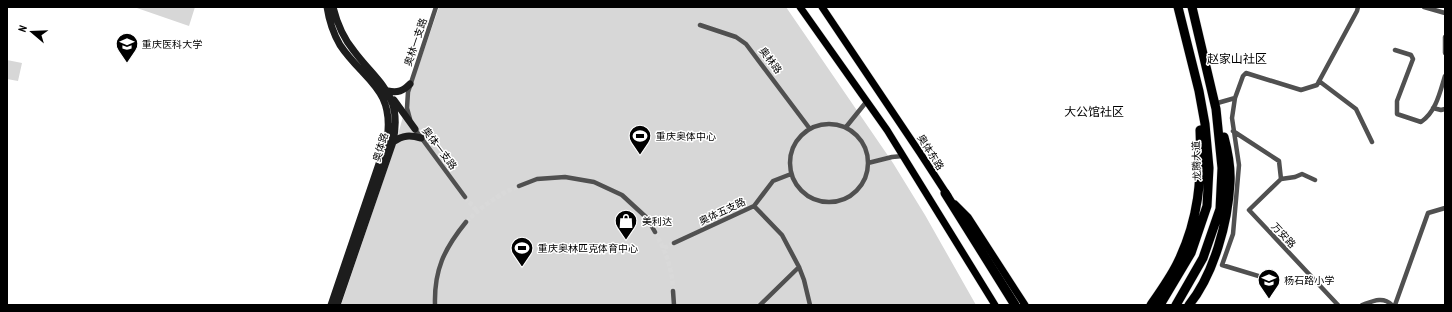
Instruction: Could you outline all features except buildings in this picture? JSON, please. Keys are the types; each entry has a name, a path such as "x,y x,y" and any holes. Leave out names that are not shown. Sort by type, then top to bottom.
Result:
{"highway":[{"name":"龙腾大道","path":"1160,305 1191,253 1207,206 1210,168 1205,124 1199,91 1178,7"},
{"path":"1189,305 1194,299 1207,274 1218,244 1227,210 1230,182 1228,153 1215,106 1192,7"},
{"path":"1151,305 1177,265 1186,244 1194,217 1199,193 1201,163 1199,91"},
{"path":"1176,305 1203,258 1220,209 1222,168 1215,106"},
{"path":"944,193 1015,305"}],"main road":[{"name":"奥体路","path":"326,7 334,32 340,44 380,92 387,110 389,128 387,140 331,305"},
{"name":"奥体路","path":"333,7 335,17 353,51 388,91 393,102 396,115 396,129 393,142 337,305"},
{"path":"800,7 867,101 903,156 995,305"},
{"name":"奥体东路","path":"822,7 920,153 944,193 968,218 1025,305"},
{"path":"388,91 399,92 410,84"},
{"path":"388,91 415,129"},
{"path":"393,142 399,137 406,136 421,138"}],"street":[{"name":"奥林一支路","path":"410,84 436,7"},
{"path":"1272,280 1222,265 1233,234 1239,165 1232,118 1235,98 1243,76 1246,73 1301,90 1316,85 1358,7"},
{"path":"1424,7 1445,13"},
{"name":"奥林路","path":"700,25 736,37 746,44 810,129"},
{"path":"1445,37 1445,53"},
{"path":"1394,50 1411,55 1413,59 1397,101 1397,114 1421,122 1427,118 1439,97 1445,76"},
{"path":"1319,81 1356,109 1372,142"},
{"name":"奥体一支路","path":"410,84 407,108 415,129 466,197"},
{"path":"1215,106 1235,98"},
{"path":"846,127 867,101"},
{"path":"1433,108 1441,110 1445,109"},
{"path":"821,124 834,124 846,127 856,134 864,144 868,157 868,170 864,183 855,193 844,200 831,203 818,202 806,196 797,186 791,174 790,161 792,148 800,137 810,129 821,124"},
{"path":"1233,131 1280,161 1281,178 1295,177 1302,174 1315,180"},
{"path":"868,163 903,156"},
{"name":"奥体五支路","path":"674,243 754,206 773,182 791,174"},
{"path":"519,186 538,179 565,177 594,182 622,195 647,218 655,232"},
{"name":"万安路","path":"1281,178 1249,210 1338,305"},
{"path":"754,206 782,235 799,267 810,305"},
{"path":"1396,305 1428,213 1445,208"},
{"path":"435,305 437,272 444,254 454,237 466,222"},
{"path":"760,305 799,267"},
{"path":"674,291 674,305"},
{"path":"1362,305 1377,300 1385,300 1392,305"}],"shaded area":[{"path":"134,7 195,7 189,26"},
{"name":"重庆奥体中心","path":"439,7 786,7 893,163 925,215 976,305 341,305 394,149 411,88"},
{"path":"7,60 22,63 18,81 7,79"}],"tunnel":[{"path":"466,222 491,201 519,186"},
{"path":"465,197 477,211"},
{"path":"655,232 668,260 672,275 673,291"},
{"path":"664,248 674,243"}],"place":[{"name":"重庆医科大学","path":"127,64"},
{"name":"重庆奥体中心","path":"640,156"},
{"name":"美利达","path":"626,240"},
{"name":"重庆奥林匹克体育中心","path":"522,268"},
{"name":"杨石路小学","path":"1269,300"}],"district":[{"name":"赵家山社区","path":"1237,59"},
{"name":"大公馆社区","path":"1094,112"}]}
